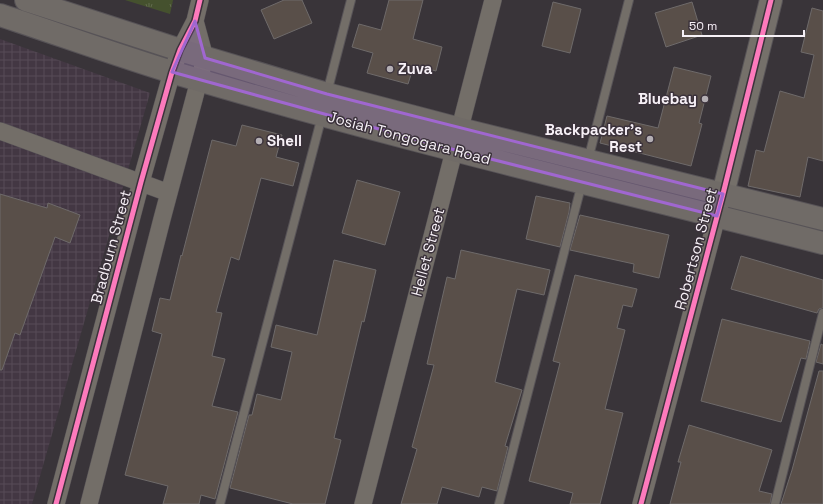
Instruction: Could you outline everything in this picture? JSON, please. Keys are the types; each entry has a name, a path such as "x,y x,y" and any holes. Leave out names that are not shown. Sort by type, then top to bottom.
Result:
{"highway":[{"name":"Josiah Tongogara Road","path":"26,0 205,58 325,104 455,150 723,194 823,219"},
{"name":"Josiah Tongogara Road","path":"0,15 199,80 460,129 717,216 823,243"}],"street":[{"name":"Bradburn Street","path":"56,504 141,182 172,72 180,50 194,21 200,0"},
{"name":"Hellet Street","path":"363,504 493,0"},
{"name":"Robertson Street","path":"641,504 723,194 771,0"},
{"path":"89,504 205,58 194,21"},
{"path":"0,131 169,193"}],"lane":[{"path":"220,504 351,0"},
{"path":"499,504 629,0"},
{"path":"775,504 823,313"}],"highlighted area":[{"path":"195,21 205,58 327,94 723,194 717,216 455,150 172,72"}],"shaded area":[{"path":"0,39 150,93 32,504 0,504"}],"green space":[{"path":"125,0 173,0 170,14"}],"building":[{"path":"284,0 302,0 312,23 274,39 261,10"},
{"path":"389,0 423,0 413,39 442,47 436,71 414,65 408,84 367,73 373,53 352,47 359,24 381,30"},
{"path":"553,2 581,9 570,53 542,46"},
{"path":"692,2 702,35 666,47 655,13"},
{"path":"812,8 823,11 823,161 808,157 800,197 748,186 756,150 764,152 780,91 804,98 814,55 801,52"},
{"path":"674,67 711,76 699,123 702,124 691,166 600,143 607,116 658,128"},
{"path":"242,125 282,135 276,157 299,163 293,186 261,178 239,260 231,257 216,312 222,313 212,356 225,359 212,406 238,412 215,499 201,495 199,504 163,504 168,486 125,475 162,334 152,331 160,298 170,300 212,140 236,146"},
{"path":"357,180 400,192 385,245 342,233"},
{"path":"0,194 47,208 48,203 80,215 70,243 55,237 20,335 15,333 2,370 0,370"},
{"path":"536,196 570,203 560,247 526,239"},
{"path":"580,215 669,235 659,278 633,272 634,264 570,250"},
{"path":"461,250 550,270 544,295 517,289 495,382 522,390 505,446 508,447 497,491 482,487 479,497 442,487 437,504 401,504 417,449 412,447 434,365 427,364 447,277 455,279"},
{"path":"741,256 823,280 823,308 819,309 817,313 731,289"},
{"path":"334,260 376,270 364,322 362,321 334,438 341,440 325,504 293,504 230,488 249,415 252,415 257,394 281,400 292,352 271,347 276,325 317,335"},
{"path":"575,275 637,289 632,307 623,305 617,328 625,330 605,409 623,413 600,504 570,504 573,493 529,481 560,363 553,361"},
{"path":"722,319 810,341 806,359 801,358 781,422 701,401"},
{"path":"821,344 823,345 823,364 816,362"},
{"path":"819,371 823,371 823,504 781,504 792,470"},
{"path":"689,425 772,450 759,491 772,494 770,504 670,504 681,462 678,462"}],"cycle path":[{"path":"56,504 141,182 172,72 180,50 195,21 200,0"},
{"path":"641,504 723,194 771,0"}],"place":[{"name":"Zuva","path":"390,69"},
{"name":"Bluebay","path":"705,99"},
{"name":"Backpacker's Rest","path":"650,139"},
{"name":"Shell","path":"259,141"}]}
